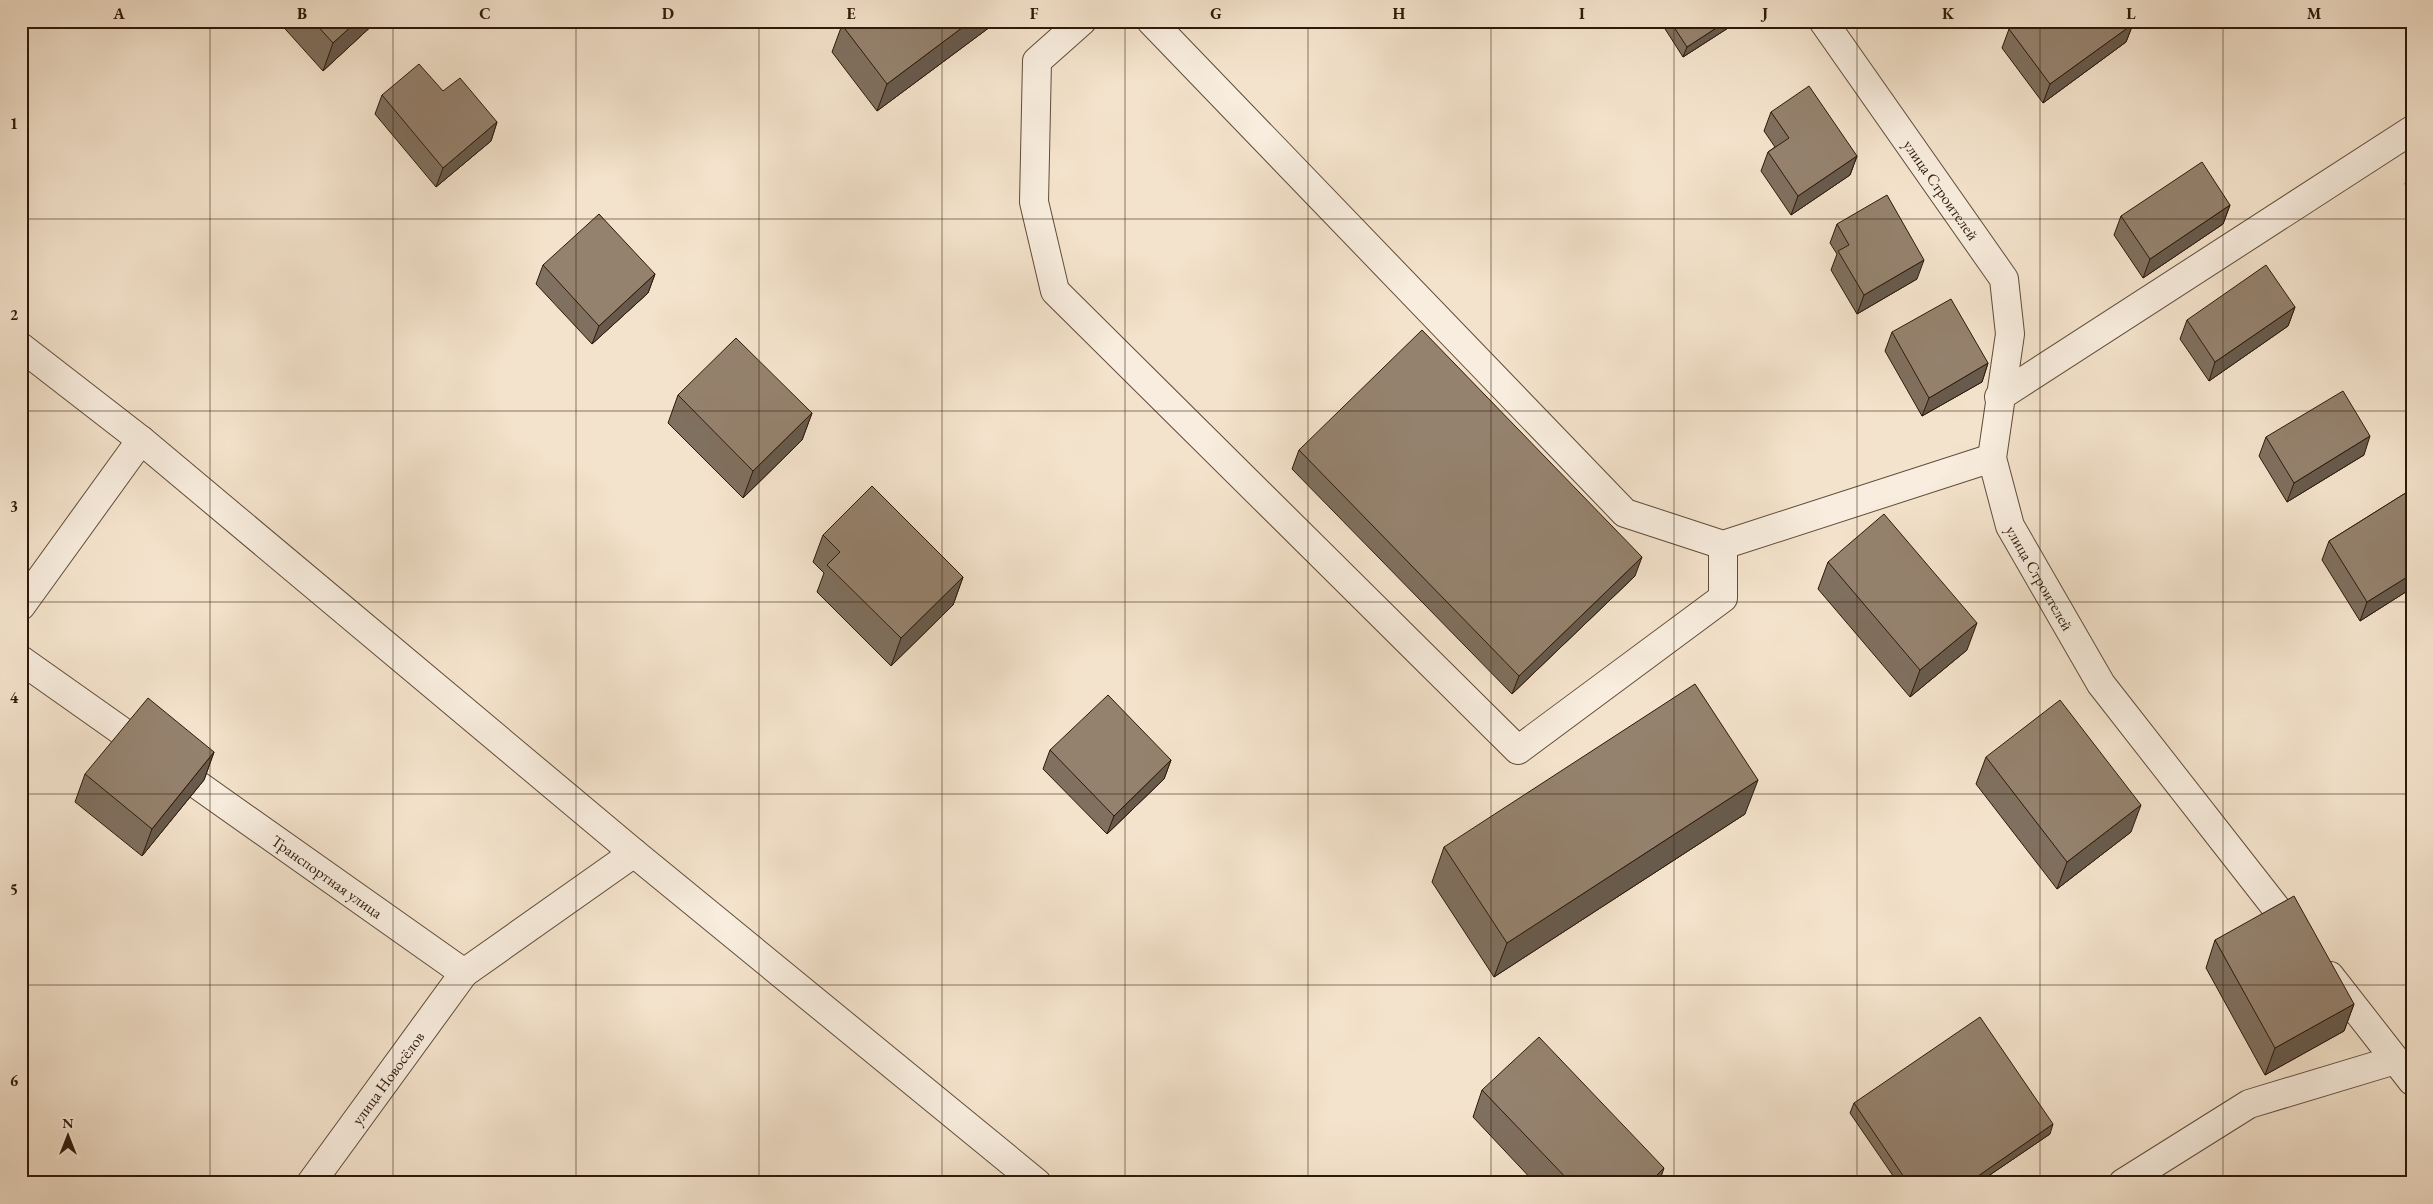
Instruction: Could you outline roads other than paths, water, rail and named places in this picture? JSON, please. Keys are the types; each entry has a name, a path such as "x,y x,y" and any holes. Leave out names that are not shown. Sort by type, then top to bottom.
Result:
{"street":[{"path":"1082,21 1037,61 1034,202 1055,291 1518,750 1723,598 1723,545"},
{"path":"1151,21 1625,513 1723,545 1992,458"},
{"name":"улица Строителей","path":"1823,21 2004,279 2010,334 1992,458 2010,526 2101,684 2412,1081"},
{"path":"2000,397 2412,130"},
{"path":"21,347 141,440 634,853 1037,1183"},
{"path":"21,606 141,440"},
{"name":"Транспортная улица","path":"21,660 464,973"},
{"path":"464,973 634,853"},
{"name":"улица Новосёлов","path":"311,1183 464,973"},
{"path":"2123,1183 2249,1104 2395,1060"}]}
